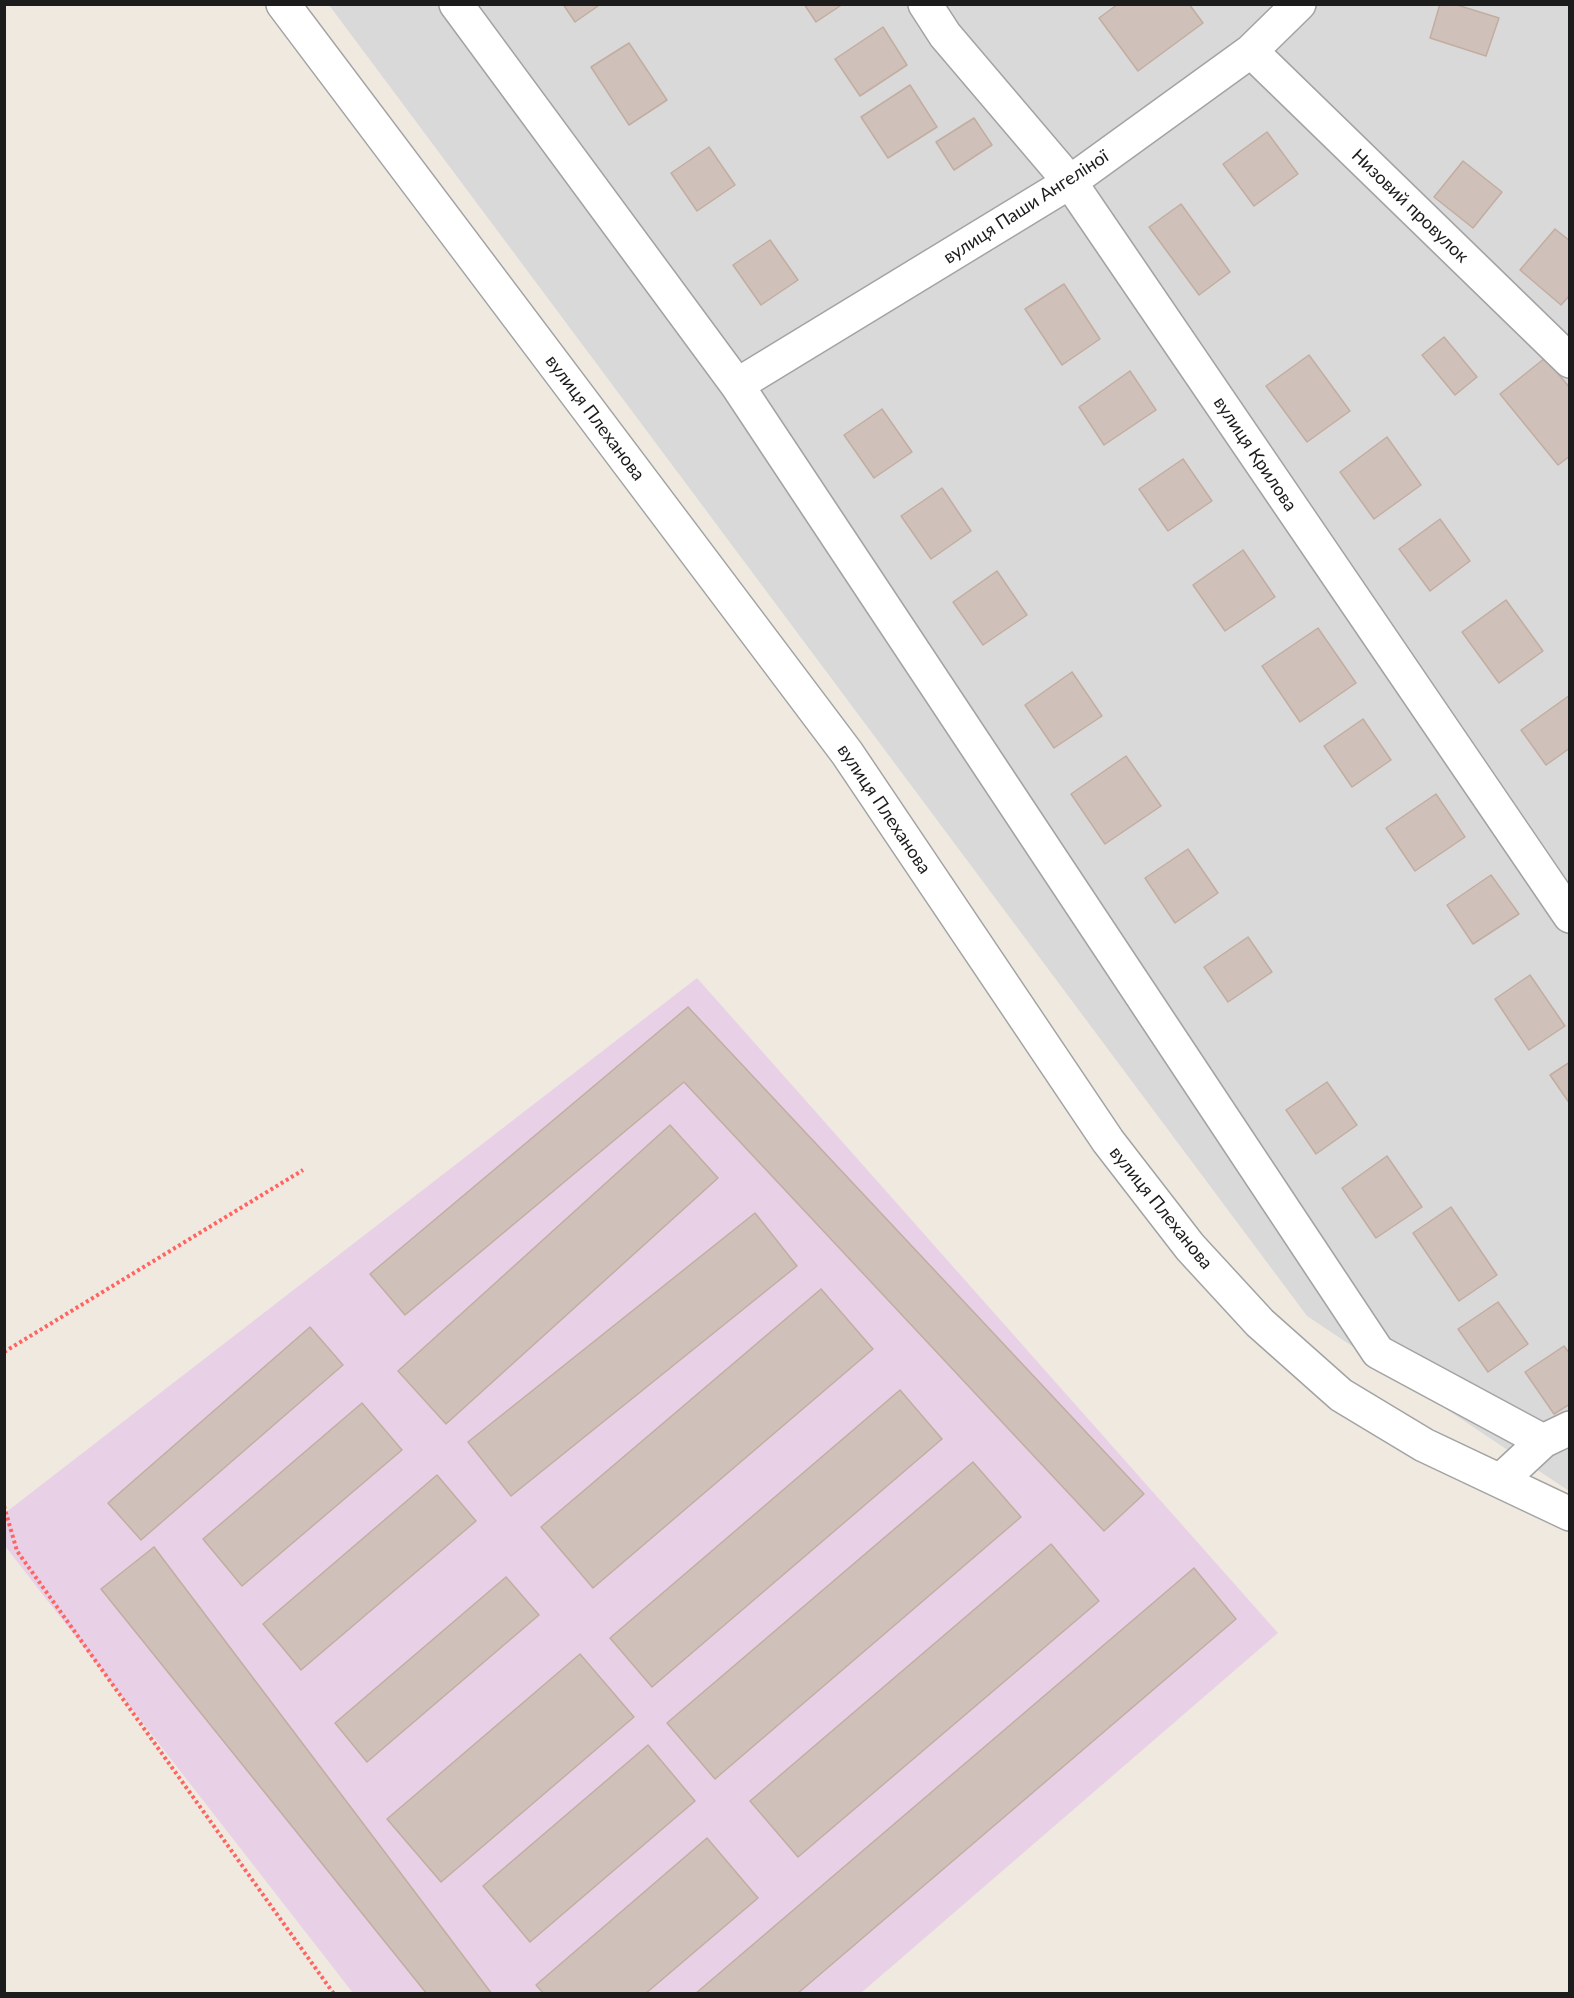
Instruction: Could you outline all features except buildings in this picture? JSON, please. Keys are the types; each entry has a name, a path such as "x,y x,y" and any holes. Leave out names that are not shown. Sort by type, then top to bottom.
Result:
{"street":[{"name":"вулиця Плеханова","path":"283,4 847,753 1108,1141 1190,1247 1260,1323 1341,1395 1424,1445 1569,1514"},
{"path":"456,4 737,385 1378,1352 1556,1434 1500,1481"},
{"name":"вулиця Крилова","path":"925,4 945,35 1070,182 1569,916"},
{"name":"вулиця Паши Ангеліної","path":"737,385 1070,182 1251,51 1299,4"},
{"name":"Низовий провулок","path":"1251,51 1569,361"}],"path":[{"path":"4,1352 303,1170"},
{"path":"4,1506 17,1551 334,1994"}],"shaded area":[{"path":"329,5 1569,5 1569,1491 1307,1316"},
{"path":"697,978 1278,1633 861,1993 353,1993 5,1546 5,1513"}]}
